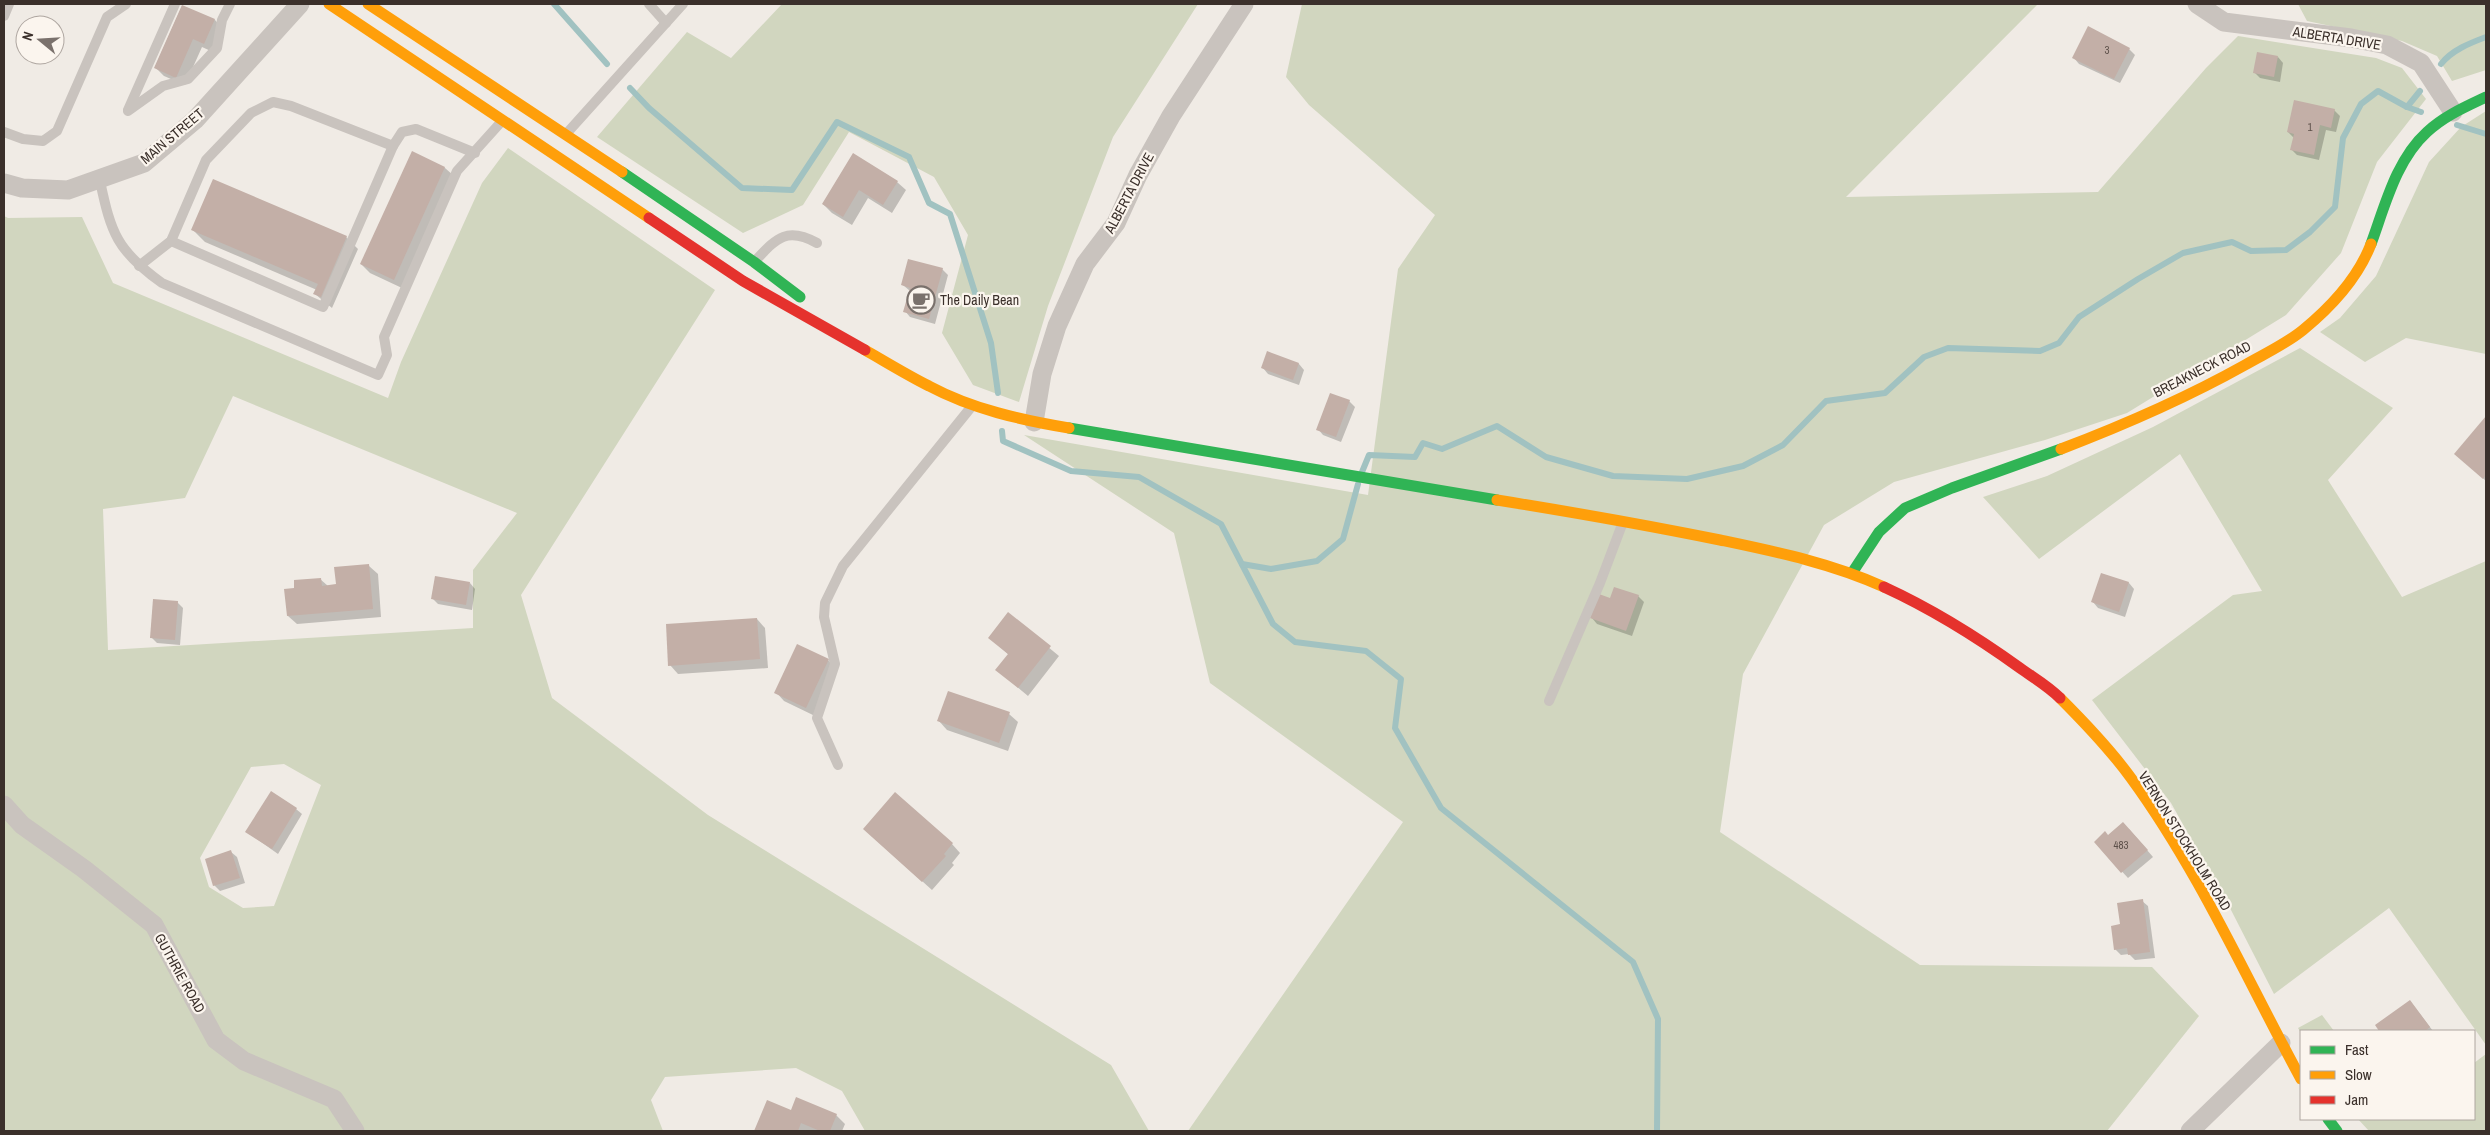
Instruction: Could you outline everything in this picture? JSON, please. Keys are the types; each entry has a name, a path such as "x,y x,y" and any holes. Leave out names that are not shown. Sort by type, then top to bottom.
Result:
{"main road":[{"path":"329,4 743,281 880,359"},
{"path":"368,4 566,134 754,262 880,359"},
{"name":"BREAKNECK ROAD","path":"1852,573 1872,540 1900,510 1936,493 2045,456 2132,422 2297,334 2330,305 2364,262 2386,198 2412,148 2430,129 2452,112 2486,97"},
{"name":"VERNON STOCKHOLM ROAD","path":"880,359 930,386 973,405 1034,422 1346,477 1623,520 1812,560 1852,573 1925,606 1980,638 2056,693 2094,732 2127,774 2156,817 2214,915 2300,1077"},
{"path":"2329,1120 2337,1131"}],"street":[{"name":"MAIN STREET","path":"4,183 22,188 68,190 100,181 144,163 195,120 300,4"},
{"name":"ALBERTA DRIVE","path":"1034,422 1042,374 1057,326 1085,264 1116,223 1138,175 1171,116 1244,4"},
{"name":"ALBERTA DRIVE","path":"2197,4 2224,22 2387,45 2421,63 2452,112"},
{"name":"GUTHRIE ROAD","path":"4,806 22,825 84,869 154,925 216,1040 244,1061 334,1099 355,1131"},
{"path":"2190,1131 2281,1044"}],"lane":[{"path":"4,16 9,4"},
{"path":"4,132 23,139 43,141 57,131 107,17 126,4"},
{"path":"174,4 128,111 163,86 188,78 217,48 222,20 230,4"},
{"path":"649,4 666,23"},
{"path":"566,134 683,4"},
{"path":"138,266 171,241 206,160 251,113 272,102 291,106 393,146"},
{"path":"100,181 108,220 120,245 138,266 162,283 378,375 387,356 384,337 457,172 503,120"},
{"path":"171,241 323,307 393,146 402,132 416,129 475,153"},
{"path":"743,281 754,262 778,238 802,234 817,243"},
{"path":"838,765 818,718 836,664 824,617 825,603 843,566 973,405"},
{"path":"1549,701 1600,584 1623,520"}],"green space":[{"path":"782,4 1198,4 1113,137 1048,306 1019,402 973,385 942,333 968,235 934,177 849,132 803,205 743,233 597,137 687,32 731,58"},
{"path":"1302,4 2038,4 1846,197 2098,192 2206,68 2238,36 2376,58 2402,68 2426,99 2377,162 2341,253 2286,315 2127,413 2045,440 1894,482 1824,525 1743,674 1720,832 1920,965 2152,967 2199,1016 2107,1131 1188,1131 1403,822 1210,683 1174,533 1024,435 1368,495 1398,269 1435,215 1309,105 1286,77"},
{"path":"2298,4 2486,4 2486,70 2452,81 2437,56 2402,41 2307,21"},
{"path":"2486,111 2486,354 2406,338 2365,362 2320,332 2340,318 2376,276 2429,162 2461,127"},
{"path":"508,148 715,290 521,595 552,698 708,815 1111,1065 1149,1131 865,1131 842,1091 796,1068 665,1077 651,1100 663,1131 4,1131 4,216 8,218 82,217 113,283 388,398 401,362 482,183","holes":["233,396 517,513 473,570 473,628 108,650 103,509 185,498","284,764 321,785 274,906 243,908 209,887 200,858 251,767"]},
{"path":"2300,348 2393,408 2328,480 2402,597 2486,561 2486,1045 2389,908 2274,994 2231,910 2171,803 2092,700 2233,595 2262,591 2180,454 2039,559 1983,497 2047,476 2153,427"},
{"path":"2322,1015 2333,1030 2300,1031 2298,1028"},
{"path":"2486,1054 2486,1131 2369,1131 2359,1120 2475,1120 2475,1062"}],"building":[{"path":"182,5 215,19 204,44 193,39 176,78 154,68"},
{"path":"2088,26 2130,48 2114,79 2072,58"},
{"path":"2257,52 2278,56 2274,77 2253,73"},
{"path":"2294,100 2335,109 2331,128 2320,125 2314,155 2290,150 2294,134 2287,132"},
{"path":"412,151 445,167 394,280 360,264"},
{"path":"853,153 898,181 883,205 859,190 843,217 822,204"},
{"path":"213,179 347,236 321,297 313,294 318,284 191,230"},
{"name":"The Daily Bean","path":"908,259 943,268 929,319 903,312 910,288 901,285"},
{"path":"1267,351 1299,363 1293,380 1261,368"},
{"path":"1330,393 1350,400 1336,437 1316,430"},
{"path":"2486,416 2486,475 2483,479 2454,454"},
{"path":"369,564 373,609 287,616 284,589 294,588 294,580 321,578 322,586 336,584 334,567"},
{"path":"2101,573 2129,582 2119,612 2091,602"},
{"path":"435,576 470,582 466,605 431,599"},
{"path":"1614,587 1639,595 1626,631 1590,618 1599,594 1610,598"},
{"path":"153,599 178,601 175,640 150,638"},
{"path":"1008,612 1051,646 1018,688 995,670 1008,654 988,638"},
{"path":"757,618 760,659 668,666 666,624"},
{"path":"797,644 829,659 806,708 774,693"},
{"path":"948,691 1010,712 999,743 937,721"},
{"path":"271,791 297,808 272,849 245,832"},
{"path":"895,792 953,843 944,854 946,856 922,882 863,829"},
{"path":"2123,822 2148,850 2121,873 2094,842 2105,831 2108,835"},
{"path":"231,850 240,878 213,886 205,859"},
{"path":"2143,899 2150,952 2128,955 2127,948 2114,950 2111,926 2120,924 2117,903"},
{"path":"2410,1000 2430,1027 2426,1030 2378,1030 2375,1025"},
{"path":"796,1097 837,1114 830,1131 820,1131 801,1123 798,1131 754,1131 767,1100 791,1110"}],"waterway":[{"path":"554,4 607,64"},
{"path":"2441,64 2456,51 2486,37"},
{"path":"630,88 649,108 742,188 792,190 837,122 909,157 929,203 950,214 991,343 998,393"},
{"path":"1362,472 1369,455 1415,457 1423,443 1442,449 1497,426 1546,457 1613,476 1687,479 1743,466 1783,445 1826,401 1885,393 1924,357 1948,348 2040,351 2059,343 2079,317 2183,253 2232,242 2251,251 2286,250 2310,232 2335,207 2343,138 2361,104 2378,91 2407,107 2420,91"},
{"path":"2407,107 2421,112"},
{"path":"2457,125 2486,134"},
{"path":"1002,431 1003,441 1071,471 1139,477 1221,524 1273,624 1295,642 1366,651 1401,679 1395,728 1441,808 1633,962 1658,1019 1657,1131"},
{"path":"1242,564 1271,569 1317,561 1343,539 1358,484"}],"traffic: fast":[{"path":"2371,244 2399,170 2416,143 2440,121 2486,97"},
{"path":"622,172 754,262 800,297"},
{"path":"1069,428 1497,500"},
{"path":"1852,573 1879,532 1905,508 1952,488 2061,449"},
{"path":"2329,1120 2337,1131"}],"traffic: slow":[{"path":"329,4 649,218"},
{"path":"368,4 622,172"},
{"path":"2061,449 2177,400 2289,340 2313,321 2343,291 2359,269 2371,244"},
{"path":"865,350 921,382 962,401 1015,417 1069,428"},
{"path":"1497,500 1637,524 1762,549 1844,571 1884,587"},
{"path":"2060,698 2115,757 2156,813 2200,887 2300,1077"}],"traffic: jam":[{"path":"649,218 743,281 865,350"},
{"path":"1884,587 1937,614 1971,635 2041,682 2060,698"}],"place":[{"name":"The Daily Bean","path":"921,300"}]}
